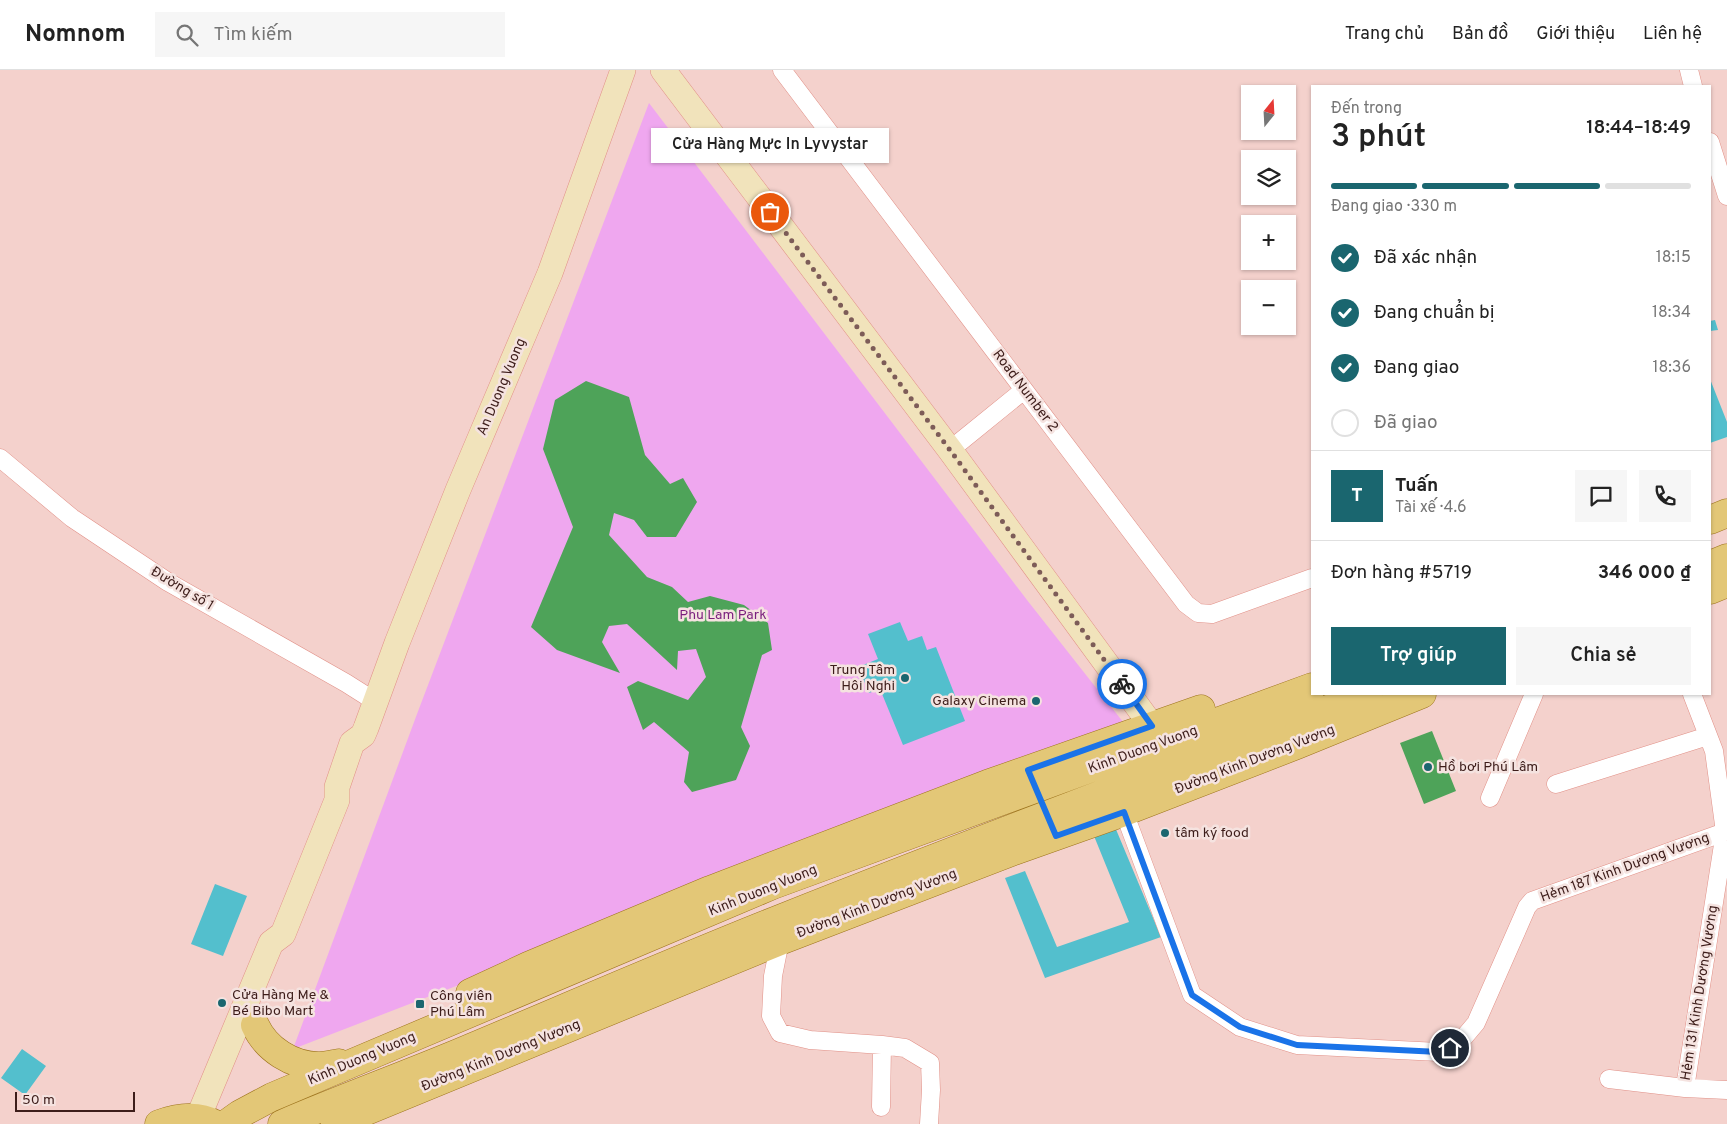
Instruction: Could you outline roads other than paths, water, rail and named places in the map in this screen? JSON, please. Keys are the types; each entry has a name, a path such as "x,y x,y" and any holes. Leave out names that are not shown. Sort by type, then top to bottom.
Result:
{"main road":[{"name":"An Duong Vuong","path":"283,934 337,800 337,787 352,743 363,735 397,642 458,490 550,273 623,70"},
{"path":"663,70 950,450 1159,734 1311,669"},
{"path":"1711,520 1727,513"},
{"path":"1711,539 1727,532"},
{"path":"1711,565 1727,558"},
{"path":"1711,590 1727,583"},
{"name":"Kinh Duong Vuong","path":"213,1122 240,1114 272,1097 774,885 1033,779 1159,734 1311,687"},
{"name":"Đường Kinh Dương Vương","path":"335,1124 780,942 1366,695"},
{"name":"Đường Kinh Dương Vương","path":"282,1124 394,1080 779,919 1006,830 1052,826 1124,812 1420,695"},
{"path":"1033,779 1052,826"},
{"path":"283,934 286,949 213,1122 271,943 283,934"},
{"path":"254,1025 267,1045 282,1056 300,1063 321,1066 365,1058"},
{"path":"159,1124 182,1118 213,1122"}],"street":[{"name":"Road Number 2","path":"782,70 1186,604 1198,613 1212,614 1311,578"},
{"path":"1689,70 1693,85"},
{"path":"1711,145 1727,196"},
{"path":"950,450 1024,390"},
{"name":"Đường số 1","path":"0,458 72,518 168,582 376,702"},
{"path":"1490,798 1534,695"},
{"name":"Hẻm 131 Kinh Dương Vương","path":"1685,1088 1725,832 1716,744 1692,695"},
{"path":"1556,784 1716,744"},
{"name":"Hẻm 187 Kinh Dương Vương","path":"1124,812 1192,995 1240,1027 1297,1045 1439,1052 1460,1042 1476,1023 1532,901 1725,832"},
{"path":"780,942 773,976 771,1016 780,1033 810,1040 905,1048 930,1063 932,1090 929,1124"},
{"path":"881,1107 882,1045"},
{"path":"1609,1079 1685,1088 1727,1090"}],"place":[{"name":"Cửa Hàng Mực In Lyvystar","path":"770,212"},
{"name":"Trung Tâm Hôi Nghi","path":"905,678"},
{"name":"Galaxy Cinema","path":"1036,701"},
{"name":"Hồ bơi Phú Lâm","path":"1428,767"},
{"name":"tâm ký food","path":"1165,833"},
{"name":"Cửa Hàng Mẹ & Bé Bibo Mart","path":"222,1003"},
{"name":"Công viên Phú Lâm","path":"420,1004"}],"park label":[{"name":"Phu Lam Park","path":"723,615"}]}
